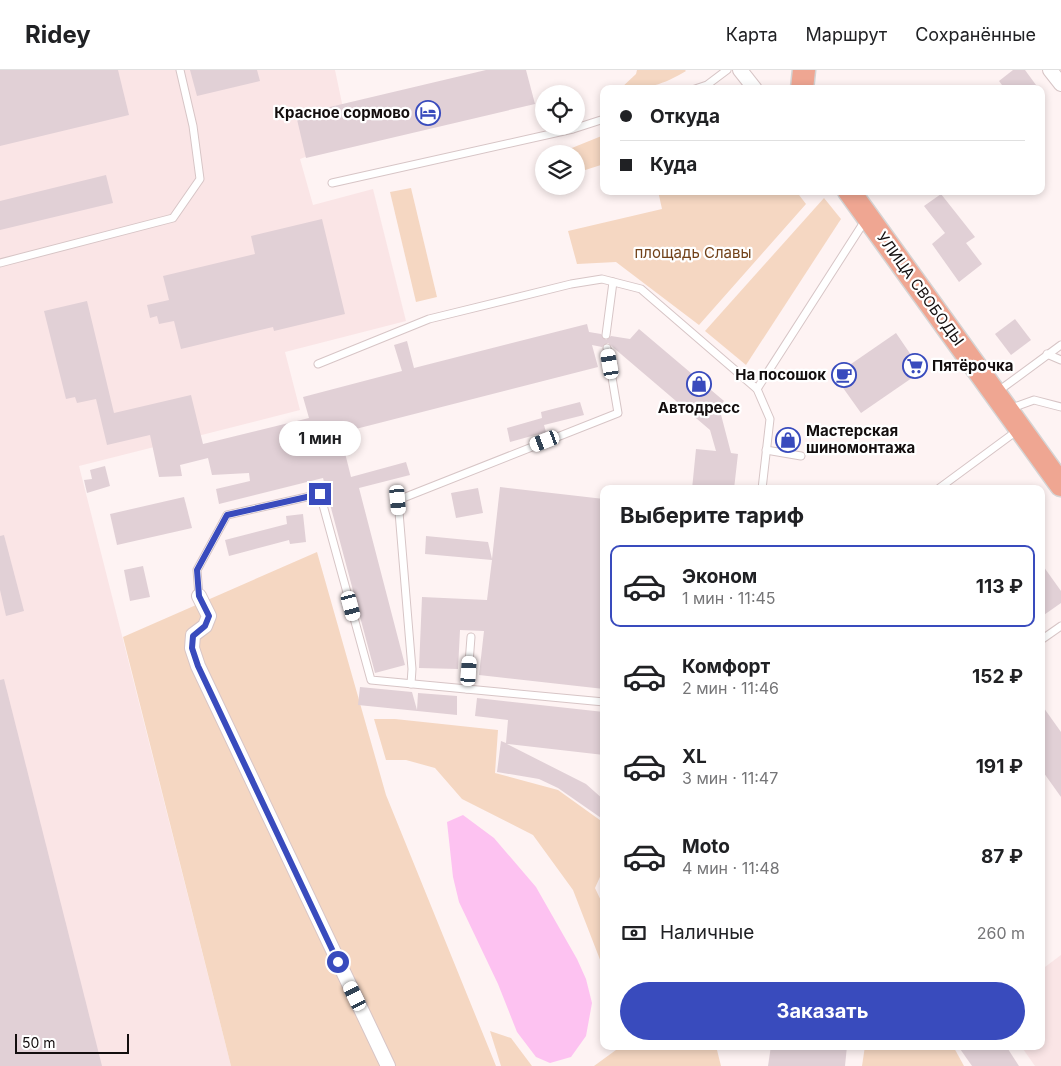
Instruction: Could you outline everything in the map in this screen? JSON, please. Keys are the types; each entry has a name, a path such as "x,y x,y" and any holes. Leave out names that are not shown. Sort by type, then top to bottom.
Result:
{"main road":[{"path":"802,85 804,70"},
{"name":"УЛИЦА СВОБОДЫ","path":"852,195 1061,485"}],"street":[{"path":"740,70 752,85"},
{"path":"1050,70 1061,84"},
{"path":"199,596 209,616 205,626 193,636 192,648 198,666 388,1066"}],"lane":[{"path":"0,263 173,218 200,178 193,126 180,70"},
{"path":"707,85 727,70"},
{"path":"332,183 573,129 600,120"},
{"path":"757,389 868,217"},
{"path":"318,364 429,319 571,284 602,279 640,289 757,389 770,419 762,485"},
{"path":"606,335 613,282"},
{"path":"1001,402 1047,354 1061,344"},
{"path":"411,684 412,669 398,500 618,413 607,348"},
{"path":"1047,354 1061,360"},
{"path":"1001,402 1034,400 1061,407"},
{"path":"944,485 1021,429"},
{"path":"766,450 801,456"},
{"path":"199,596 197,570 227,515 320,494 371,680 600,702"},
{"path":"1045,637 1061,626"},
{"path":"467,689 471,637"}],"shaded area":[{"path":"0,70 335,70 343,108 308,156 300,159 313,205 373,189 406,321 285,352 300,410 79,466 231,1066 0,1066"},
{"path":"463,815 494,838 536,887 577,959 586,979 592,1003 586,1036 571,1057 550,1063 536,1057 517,1032 498,984 459,902 453,877 447,822"},
{"path":"1061,955 1061,1066 1035,1066 1024,1050 1045,1050 1045,967"}],"green space":[{"path":"637,70 686,71 670,80 654,85 624,85 636,74"},
{"path":"600,137 600,165 585,170 585,145 579,145"},
{"path":"411,188 437,297 416,302 390,192"},
{"name":"площадь Славы","path":"659,195 799,195 806,204 699,325 616,262 577,264 568,231 662,209"},
{"path":"824,198 841,219 746,365 705,331"},
{"path":"317,552 386,795 496,1066 231,1066 123,637"},
{"path":"374,719 395,719 498,730 495,773 558,790 600,820 600,877 595,888 600,899 600,960 573,890 533,835 462,799 435,768 406,760 386,760"},
{"path":"490,1031 511,1038 532,1066 501,1066"},
{"path":"616,1050 717,1050 721,1066 594,1066"},
{"path":"864,1050 955,1050 964,1066 862,1066"}],"building":[{"path":"0,70 118,70 129,115 0,146"},
{"path":"190,70 257,70 260,81 197,96"},
{"path":"486,70 526,70 535,104 306,158 296,115"},
{"path":"1013,70 1025,70 1036,85 1002,85 999,81"},
{"path":"106,175 113,203 0,230 0,201"},
{"path":"942,195 975,237 966,243 982,264 959,282 932,244 945,233 924,206"},
{"path":"322,219 345,314 274,331 273,327 181,349 174,321 159,324 157,316 150,318 147,305 169,300 163,276 255,254 251,236"},
{"path":"87,301 114,413 191,395 203,444 309,418 303,397 402,371 394,345 407,341 414,368 587,324 589,332 601,334 606,340 611,336 630,339 639,329 724,401 719,407 731,453 738,454 734,485 692,485 696,449 716,451 710,430 608,343 602,347 592,345 598,367 340,433 351,477 406,462 410,475 359,488 405,665 375,673 323,478 219,504 216,489 250,481 249,473 212,475 208,458 180,465 182,476 159,477 150,435 107,445 96,399 77,403 75,397 66,399 44,311"},
{"path":"1015,319 1031,340 1011,355 995,334"},
{"path":"896,333 922,371 861,413 841,385 844,382 838,373"},
{"path":"580,402 584,415 544,425 546,432 510,442 507,428 542,418 541,412"},
{"path":"105,466 110,486 87,493 84,480 92,479 90,470"},
{"path":"500,487 600,499 600,689 479,675 484,631 460,630 458,669 419,668 422,597 487,600 492,560 425,554 426,536 488,542 492,559"},
{"path":"478,488 483,513 456,518 451,493"},
{"path":"184,497 192,528 117,545 110,514"},
{"path":"303,514 306,542 290,544 289,540 229,556 225,540 287,524 286,516"},
{"path":"4,535 24,611 6,616 0,590 0,536"},
{"path":"143,566 150,597 130,601 124,570"},
{"path":"1045,569 1061,591 1061,603 1045,614"},
{"path":"4,679 102,1066 0,1066 0,680"},
{"path":"360,687 412,692 417,710 418,693 457,696 457,715 358,705"},
{"path":"477,698 600,712 600,755 507,744 586,784 600,796 600,817 558,788 539,779 497,772 501,741 506,743 508,720 475,716"},
{"path":"1045,710 1061,732 1061,797 1045,775"},
{"path":"770,1050 847,1050 845,1066 768,1066"},
{"path":"961,1050 1009,1050 1019,1066 972,1066"}],"place":[{"name":"Красное сормово","path":"428,113"},
{"name":"Пятёрочка","path":"915,366"},
{"name":"На посошок","path":"844,375"},
{"name":"Автодресс","path":"699,384"},
{"name":"Мастерская шиномонтажа","path":"788,440"}],"route":[{"path":"320,494 227,515 197,570 199,596 209,616 205,626 193,636 192,648 198,666 338,962"}]}
